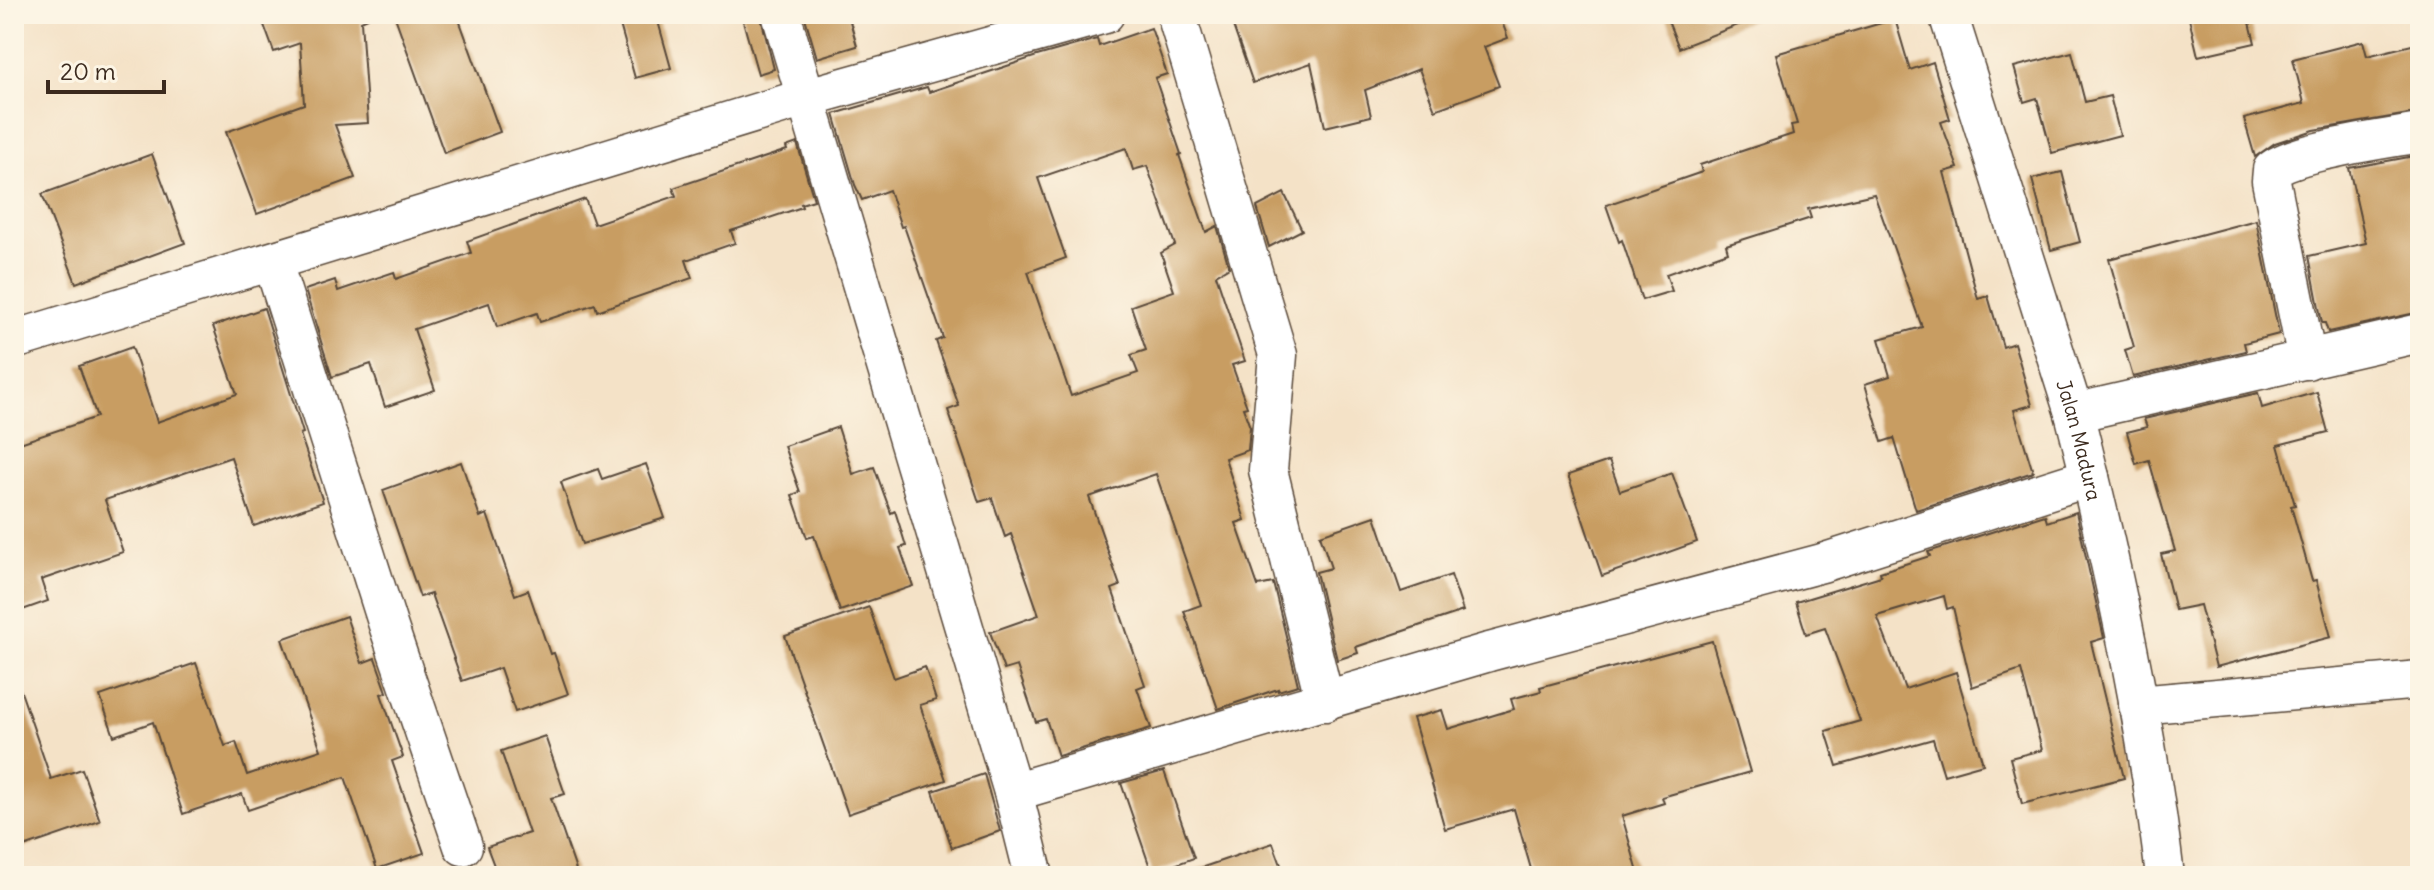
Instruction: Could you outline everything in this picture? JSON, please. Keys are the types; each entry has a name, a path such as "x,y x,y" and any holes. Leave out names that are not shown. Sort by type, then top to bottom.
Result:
{"street":[{"path":"781,14 1013,792 1034,876"},
{"path":"14,340 808,97 1105,14"},
{"path":"1176,14 1278,355 1268,470 1325,702"},
{"name":"Jalan Madura","path":"1948,14 2074,413 2138,705 2164,864"},
{"path":"2307,360 2271,181 2272,170 2280,163 2301,156 2420,133"},
{"path":"273,263 388,625 463,846"},
{"path":"2074,413 2420,333"},
{"path":"1013,792 1489,652 1822,563 2090,477"},
{"path":"2138,705 2420,680"}],"building":[{"path":"260,14 367,14 368,18 361,21 368,123 335,125 355,178 257,214 226,132 304,104 300,43 274,52"},
{"path":"394,14 457,14 500,132 444,153"},
{"path":"617,14 656,14 671,68 635,78"},
{"path":"741,14 760,14 774,69 758,74"},
{"path":"804,14 848,14 857,46 817,58"},
{"path":"1256,14 1499,14 1508,38 1484,47 1499,86 1435,110 1419,69 1365,90 1371,116 1325,127 1311,63 1253,83 1232,23"},
{"path":"1665,14 1761,14 1761,16 1679,48"},
{"path":"2188,14 2248,14 2255,43 2198,56"},
{"path":"1895,19 1910,70 1933,62 1950,119 1941,122 1958,168 1944,172 1978,299 1988,296 2003,347 2014,343 2032,405 2014,410 2033,472 1916,510 1894,438 1882,442 1865,384 1890,376 1879,339 1922,327 1874,194 1808,209 1811,218 1726,245 1728,252 1666,274 1672,291 1642,300 1622,240 1619,242 1606,205 1702,172 1700,165 1793,134 1791,125 1797,124 1776,54"},
{"path":"1151,28 1167,74 1155,78 1179,155 1206,232 1217,226 1229,267 1216,275 1245,361 1232,365 1247,407 1243,408 1250,427 1248,450 1225,458 1245,520 1236,523 1258,586 1273,583 1298,685 1218,709 1184,611 1201,605 1156,474 1089,497 1120,586 1112,589 1145,685 1137,688 1151,728 1058,756 1046,719 1036,722 1017,666 1004,670 990,632 1039,615 1011,534 1005,537 992,498 979,502 948,410 959,406 936,341 943,338 904,226 901,227 889,190 862,200 834,114 927,87 929,92 1097,39 1099,46","holes":["1126,148 1133,170 1147,166 1175,245 1161,253 1174,291 1131,306 1146,350 1131,355 1138,373 1071,396 1028,272 1066,258 1038,178"]},
{"path":"2363,41 2367,56 2420,43 2420,112 2314,130 2275,143 2255,157 2244,119 2304,103 2293,59"},
{"path":"2072,52 2085,102 2110,96 2120,135 2052,153 2037,98 2024,102 2014,67"},
{"path":"797,143 814,200 731,231 735,243 686,260 692,278 597,311 595,304 540,322 537,313 497,327 489,303 414,329 435,390 385,407 371,364 332,377 305,290 335,280 338,291 394,272 396,279 471,253 467,241 585,199 594,224 676,196 673,188 787,150 786,147"},
{"path":"152,154 185,243 76,283 42,194"},
{"path":"2420,155 2420,312 2328,332 2325,323 2322,323 2309,256 2366,243 2349,168"},
{"path":"2062,172 2080,242 2051,250 2032,179"},
{"path":"1284,193 1302,230 1269,247 1257,207"},
{"path":"2256,220 2279,334 2244,343 2246,351 2133,377 2125,350 2134,347 2109,259"},
{"path":"264,308 323,502 254,526 231,457 105,500 123,552 41,580 48,601 14,613 14,445 97,417 79,366 132,347 157,422 237,394 213,326"},
{"path":"2317,392 2328,432 2278,445 2295,505 2291,506 2331,637 2216,667 2200,605 2175,610 2161,554 2175,551 2149,460 2136,464 2127,432 2147,427 2144,419 2258,393 2262,408"},
{"path":"838,427 853,474 874,467 891,513 895,511 906,546 900,548 913,586 840,611 814,536 807,538 792,495 800,492 784,446"},
{"path":"1609,461 1620,491 1672,473 1697,542 1602,576 1568,475"},
{"path":"461,462 480,517 487,514 515,595 528,590 550,654 554,653 568,694 515,712 500,668 462,681 431,594 420,597 383,490"},
{"path":"646,464 665,518 582,544 561,482 598,469 602,479"},
{"path":"2076,512 2104,638 2091,642 2124,778 2022,804 2010,758 2042,750 2021,670 1972,687 1953,607 1947,609 1944,596 1877,616 1905,689 1956,672 1983,764 1944,775 1933,739 1837,766 1826,731 1860,721 1825,628 1806,634 1796,602 1881,576 1880,572 1930,556 1928,552 2045,515 2047,522"},
{"path":"1375,516 1401,592 1451,575 1463,611 1356,647 1358,653 1337,660 1316,572 1331,568 1320,535"},
{"path":"869,607 894,678 925,667 936,700 920,705 946,780 848,814 785,636"},
{"path":"346,616 362,663 375,658 387,692 381,694 403,757 392,761 424,853 377,869 345,777 248,810 242,794 183,814 153,722 114,736 100,696 196,663 225,746 236,742 247,775 321,750 282,639"},
{"path":"1712,641 1750,772 1662,797 1664,803 1622,816 1639,876 1533,876 1514,809 1445,829 1413,718 1442,710 1448,729 1514,709 1511,699 1541,691 1540,687"},
{"path":"19,686 51,779 82,769 100,821 21,848 14,828 14,687"},
{"path":"545,736 565,794 551,798 576,870 560,876 498,876 487,847 529,833 501,751"},
{"path":"1164,771 1194,858 1152,873 1121,783"},
{"path":"984,774 1000,831 952,848 933,791"},
{"path":"1273,843 1285,876 1193,876 1192,871"}]}
